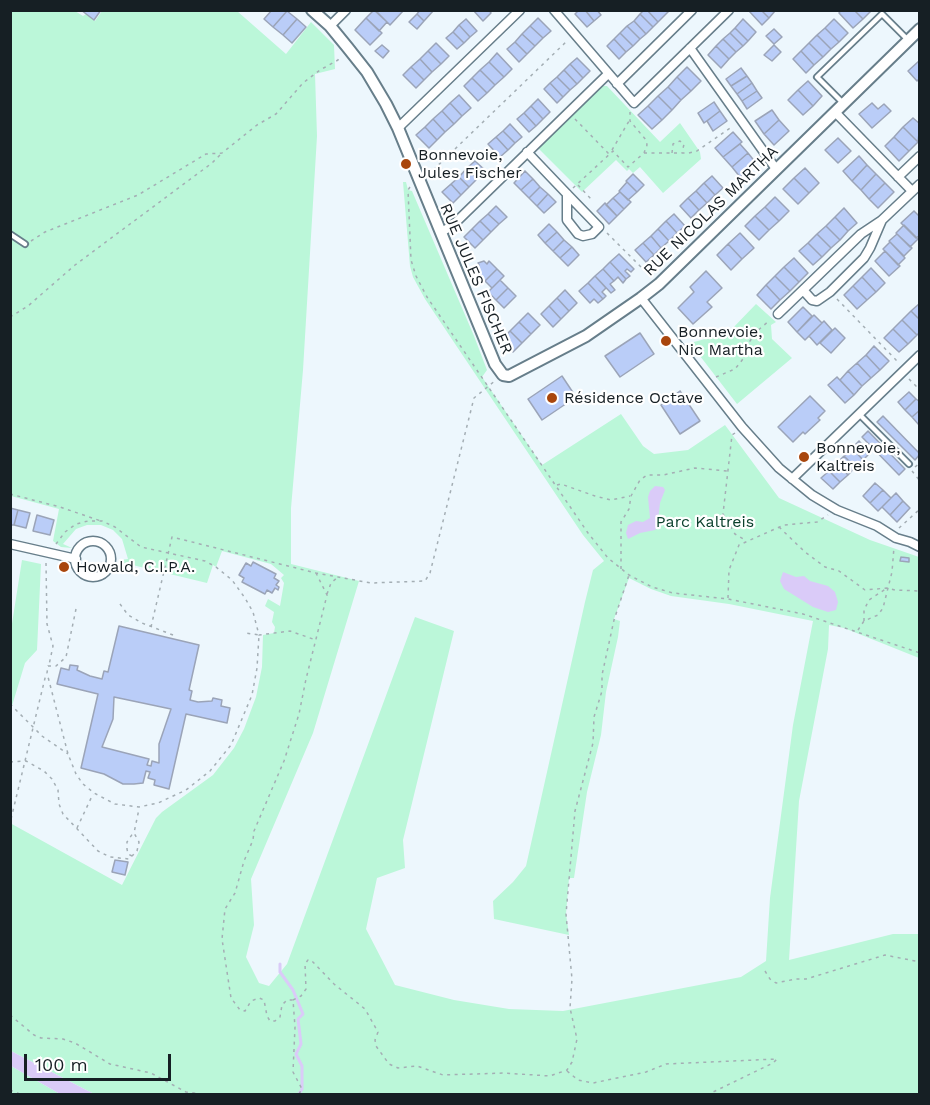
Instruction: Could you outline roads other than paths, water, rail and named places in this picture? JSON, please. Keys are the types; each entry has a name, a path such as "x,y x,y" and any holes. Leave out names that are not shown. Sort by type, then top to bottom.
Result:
{"street":[{"name":"RUE JULES FISCHER","path":"312,10 330,26 367,72 398,128 495,364 503,375"},
{"path":"330,26 346,10"},
{"path":"398,128 520,10"},
{"path":"617,84 692,10"},
{"path":"556,11 634,104 729,10"},
{"name":"RUE NICOLAS MARTHA","path":"503,375 518,373 570,345 641,298 658,284 915,35"},
{"path":"690,48 776,169"},
{"path":"441,232 452,226 608,74"},
{"path":"835,112 912,191"},
{"path":"527,152 599,227 592,234 584,236 578,234 567,220 567,194"},
{"path":"898,177 920,156"},
{"path":"778,314 861,234 882,220 920,184"},
{"path":"802,290 812,300 817,301 830,292 864,258 882,220"},
{"path":"641,298 742,427 792,479 837,510 877,526 896,538 920,548"},
{"path":"792,479 920,355"},
{"path":"94,541 100,542 109,550 111,561 106,572 95,576 84,574 77,565 76,559 79,548 83,544 94,541"},
{"path":"10,544 76,559"}],"lane":[{"path":"843,104 817,77 882,14 915,35"},
{"path":"10,234 26,244"},
{"path":"859,414 909,464"}],"waterway":[{"path":"280,964 280,972 293,990 303,1014 298,1019 301,1044 296,1054 302,1066 302,1089 299,1094"}],"place":[{"name":"Bonnevoie, Jules Fischer","path":"406,164"},
{"name":"Bonnevoie, Nic Martha","path":"666,341"},
{"name":"Résidence Octave","path":"552,398"},
{"name":"Bonnevoie, Kaltreis","path":"804,457"},
{"name":"Howald, C.I.P.A.","path":"64,567"}],"park label":[{"name":"Parc Kaltreis","path":"705,522"}]}
